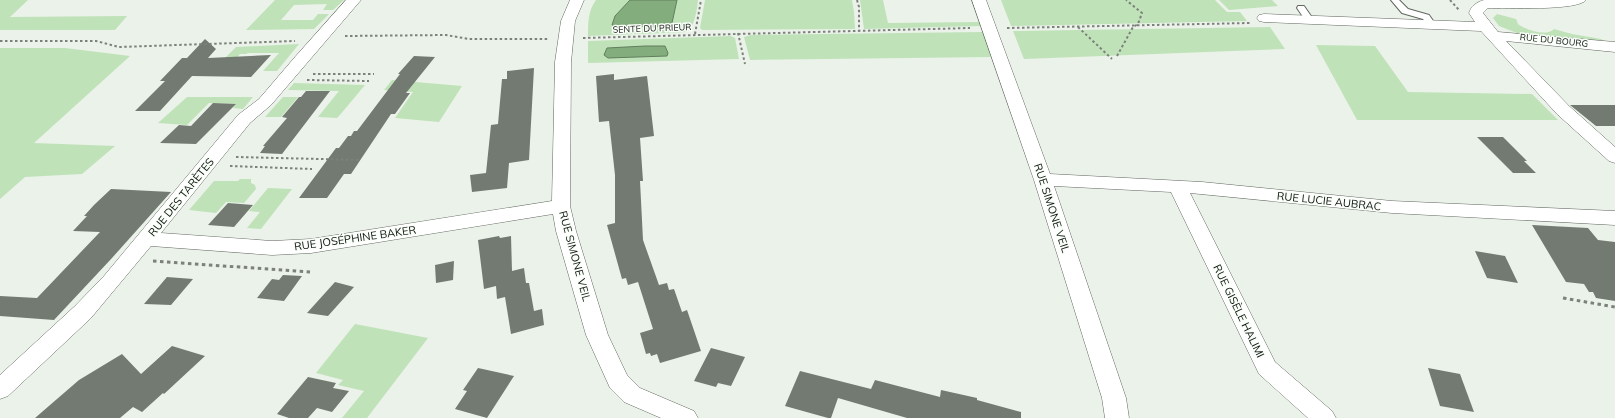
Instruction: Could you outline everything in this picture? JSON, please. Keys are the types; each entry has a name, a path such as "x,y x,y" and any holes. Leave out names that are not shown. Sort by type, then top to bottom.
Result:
{"street":[{"name":"RUE DES TARÈTES","path":"0,388 83,312 148,239 244,119 265,102 354,0"},
{"name":"RUE SIMONE VEIL","path":"577,0 568,21 564,62 561,206 566,231 597,335 618,381 632,394 686,418"},
{"name":"RUE SIMONE VEIL","path":"979,0 1043,180 1114,398 1117,418"},
{"path":"1579,0 1565,3 1485,4 1476,10 1476,13 1489,31 1563,110 1615,156"},
{"name":"RUE DU BOURG","path":"1264,18 1305,14 1432,24 1489,31 1518,37 1615,47"},
{"name":"RUE LUCIE AUBRAC","path":"1043,180 1178,187 1392,207 1615,218"},
{"name":"RUE GISÈLE HALIMI","path":"1178,187 1267,368 1324,418"},
{"name":"RUE JOSÉPHINE BAKER","path":"148,239 272,248 311,246 561,206"}],"lane":[{"path":"1395,0 1405,10 1426,17 1432,24"}],"path":[{"path":"695,34 701,0"},
{"path":"857,0 859,31"},
{"path":"1117,56 1133,27 1136,26 1142,13 1126,0"},
{"path":"1450,0 1462,12"},
{"name":"SENTE DU PRIEUR","path":"0,41 96,41 119,47 318,40 342,36 446,35 469,39 567,39 738,33 1256,23 1264,18"},
{"path":"1078,27 1112,59"},
{"path":"738,33 745,64"},
{"path":"286,77 374,74"},
{"path":"286,77 369,81"},
{"path":"209,161 361,160"},
{"path":"209,161 312,168"},
{"path":"130,260 310,272"},
{"path":"1563,298 1615,307"}],"shaded area":[{"path":"0,0 28,0 10,17 127,16 115,30 0,30"},
{"path":"275,0 344,0 333,10 323,10 327,4 294,5 281,20 313,20 318,14 329,14 314,29 246,30"},
{"path":"596,0 698,0 694,21 687,32 588,36 588,21 593,4"},
{"path":"630,0 677,0 672,23 666,26 617,27 612,25 615,16"},
{"path":"705,0 852,0 855,29 702,30 700,28"},
{"path":"860,0 883,0 888,23 979,22 981,26 864,29"},
{"path":"1001,0 1215,0 1227,12 1240,12 1247,21 1011,26"},
{"path":"1219,0 1272,0 1278,6 1229,10"},
{"path":"1497,14 1516,19 1518,24 1536,32 1541,33 1554,29 1601,39 1606,42 1517,33 1499,26 1493,18"},
{"path":"1270,27 1285,49 1024,59 1013,31"},
{"path":"983,32 991,57 750,60 744,37 751,35"},
{"path":"731,36 735,38 739,59 588,63 588,41"},
{"path":"299,44 277,71 263,71 279,53 240,54 227,70 213,70 236,47"},
{"path":"1316,45 1375,46 1408,92 1532,94 1558,120 1357,120"},
{"path":"665,46 668,53 667,56 608,58 604,55 607,48"},
{"path":"0,48 65,48 130,56 34,143 115,146 82,174 25,177 0,199"},
{"path":"392,80 462,86 439,122 395,118 413,92 384,90"},
{"path":"294,83 365,85 337,118 318,117 339,91 288,90"},
{"path":"187,97 253,97 243,109 233,108 236,104 209,103 187,125 158,123"},
{"path":"283,97 298,97 281,117 265,117"},
{"path":"240,179 251,179 251,183 255,185 256,189 244,203 226,202 216,213 189,210 214,181 238,181"},
{"path":"268,188 292,189 261,229 247,228 260,212 249,211"},
{"path":"355,324 428,338 367,418 342,418 364,391 338,385 343,380 316,373"}],"building":[{"path":"205,39 216,49 208,58 271,55 251,77 192,76 160,111 135,111 165,81 160,81 182,58 187,58"},
{"path":"414,56 435,57 406,93 410,93 395,114 391,114 351,174 344,174 327,198 299,198 336,148 339,148 354,131 357,131 400,74 398,74"},
{"path":"534,68 529,160 509,163 507,188 472,192 470,175 486,173 491,125 498,124 502,79 507,79 507,71"},
{"path":"614,74 614,80 647,76 654,136 640,138 643,181 640,181 643,240 659,285 667,283 669,290 674,289 682,312 687,310 701,351 660,363 657,354 651,356 650,353 646,354 640,333 653,329 638,282 628,285 626,278 622,279 607,225 615,223 615,175 609,121 599,122 596,76"},
{"path":"306,91 330,91 282,154 260,153 265,146 263,146 287,118 282,117"},
{"path":"213,103 236,104 196,144 160,143 179,125 191,126"},
{"path":"1570,105 1615,105 1615,126 1596,126"},
{"path":"1477,137 1503,137 1527,161 1524,161 1536,173 1513,173"},
{"path":"111,189 171,192 54,320 0,316 0,296 37,298 100,232 73,231 87,216 84,216"},
{"path":"228,203 253,205 234,227 208,225"},
{"path":"1532,225 1588,228 1598,240 1615,242 1615,301 1596,298 1593,292 1589,292 1584,284 1566,282"},
{"path":"499,236 500,238 511,236 512,271 524,268 526,283 529,283 534,311 542,309 544,325 511,334 505,297 497,299 496,286 484,289 478,240"},
{"path":"1475,251 1505,256 1518,283 1487,278"},
{"path":"454,261 453,280 436,283 435,265"},
{"path":"283,275 302,276 284,301 257,298 272,279 279,280"},
{"path":"167,277 193,279 171,305 144,304"},
{"path":"335,282 354,287 328,316 307,313"},
{"path":"172,346 205,356 142,412 133,407 120,418 35,418 79,380 122,354 141,374"},
{"path":"711,348 745,357 731,386 718,383 716,387 694,381"},
{"path":"478,368 514,376 487,418 455,409 467,391 463,390"},
{"path":"1428,368 1460,374 1474,412 1440,406"},
{"path":"800,371 871,389 875,380 940,397 941,390 977,398 977,400 1021,412 1021,418 907,418 838,398 831,418 828,418 785,406"},
{"path":"308,377 336,383 333,388 349,391 332,412 317,408 308,418 289,418 277,414"}]}
